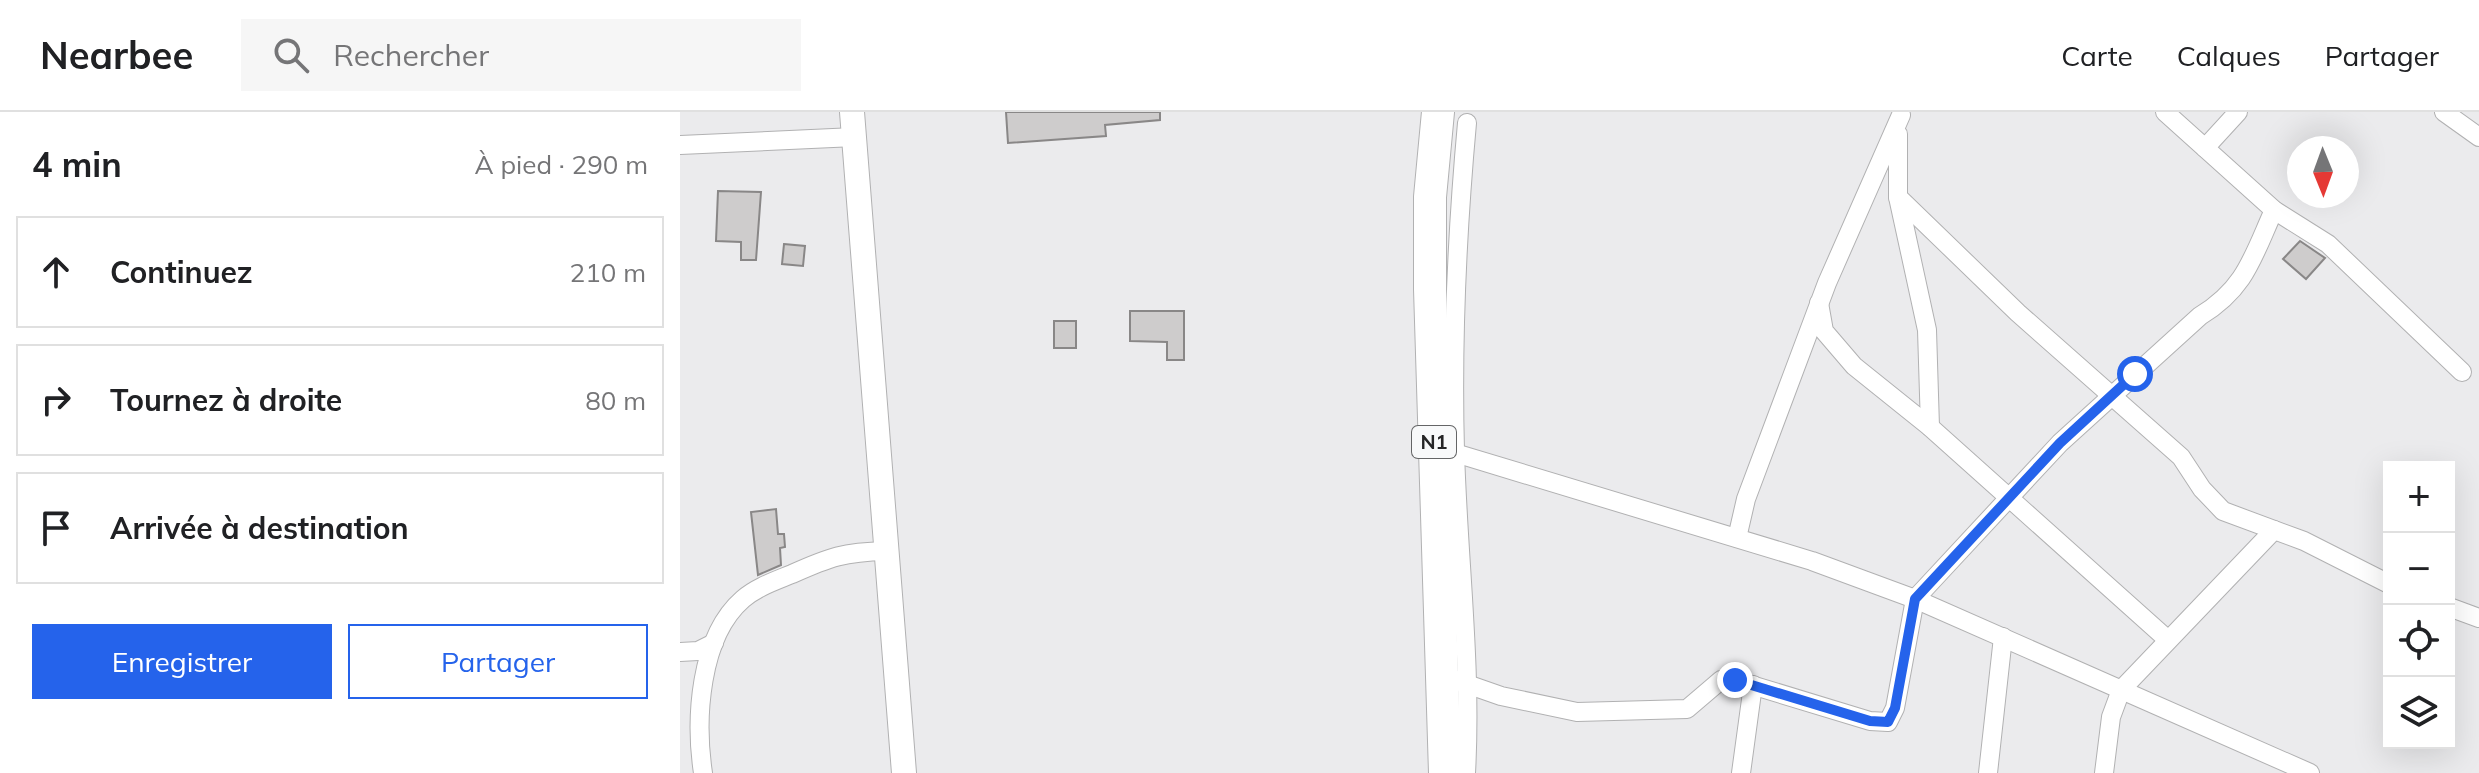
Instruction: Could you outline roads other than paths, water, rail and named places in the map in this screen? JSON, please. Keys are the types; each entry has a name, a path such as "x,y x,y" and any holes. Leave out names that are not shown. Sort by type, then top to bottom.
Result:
{"highway":[{"name":"N1","path":"1445,773 1454,680 1430,243 1452,118"}],"street":[{"path":"852,112 904,773"},
{"path":"2165,112 2274,210 2328,244 2462,372"},
{"path":"2205,148 2238,112"},
{"path":"2444,112 2479,137"},
{"path":"1901,113 1896,150 1898,197 1927,330 1930,427"},
{"path":"1737,538 1746,499 1819,303 1901,113"},
{"path":"1448,530 1455,453 1452,118"},
{"path":"680,145 855,137"},
{"path":"1898,197 2018,313 2181,457 2202,489 2223,511 2304,541 2383,581"},
{"path":"1466,773 1454,680 1501,696 1577,712 1687,709 1721,680 1753,685 1870,721 1888,722 1895,708 1915,599 2060,443 2200,316 2225,301 2253,264 2274,210"},
{"path":"1819,303 1824,331 1854,366 1930,427 2168,640"},
{"path":"1455,453 1737,538 1915,599 2310,773"},
{"path":"2104,773 2111,717 2121,690 2274,530"},
{"path":"703,773 701,721 714,643 723,622 741,600 756,589 844,552 886,551"},
{"path":"2455,609 2479,618"},
{"path":"1988,773 2003,637"},
{"path":"680,652 698,651 714,643"},
{"path":"1741,773 1753,685"}]}
